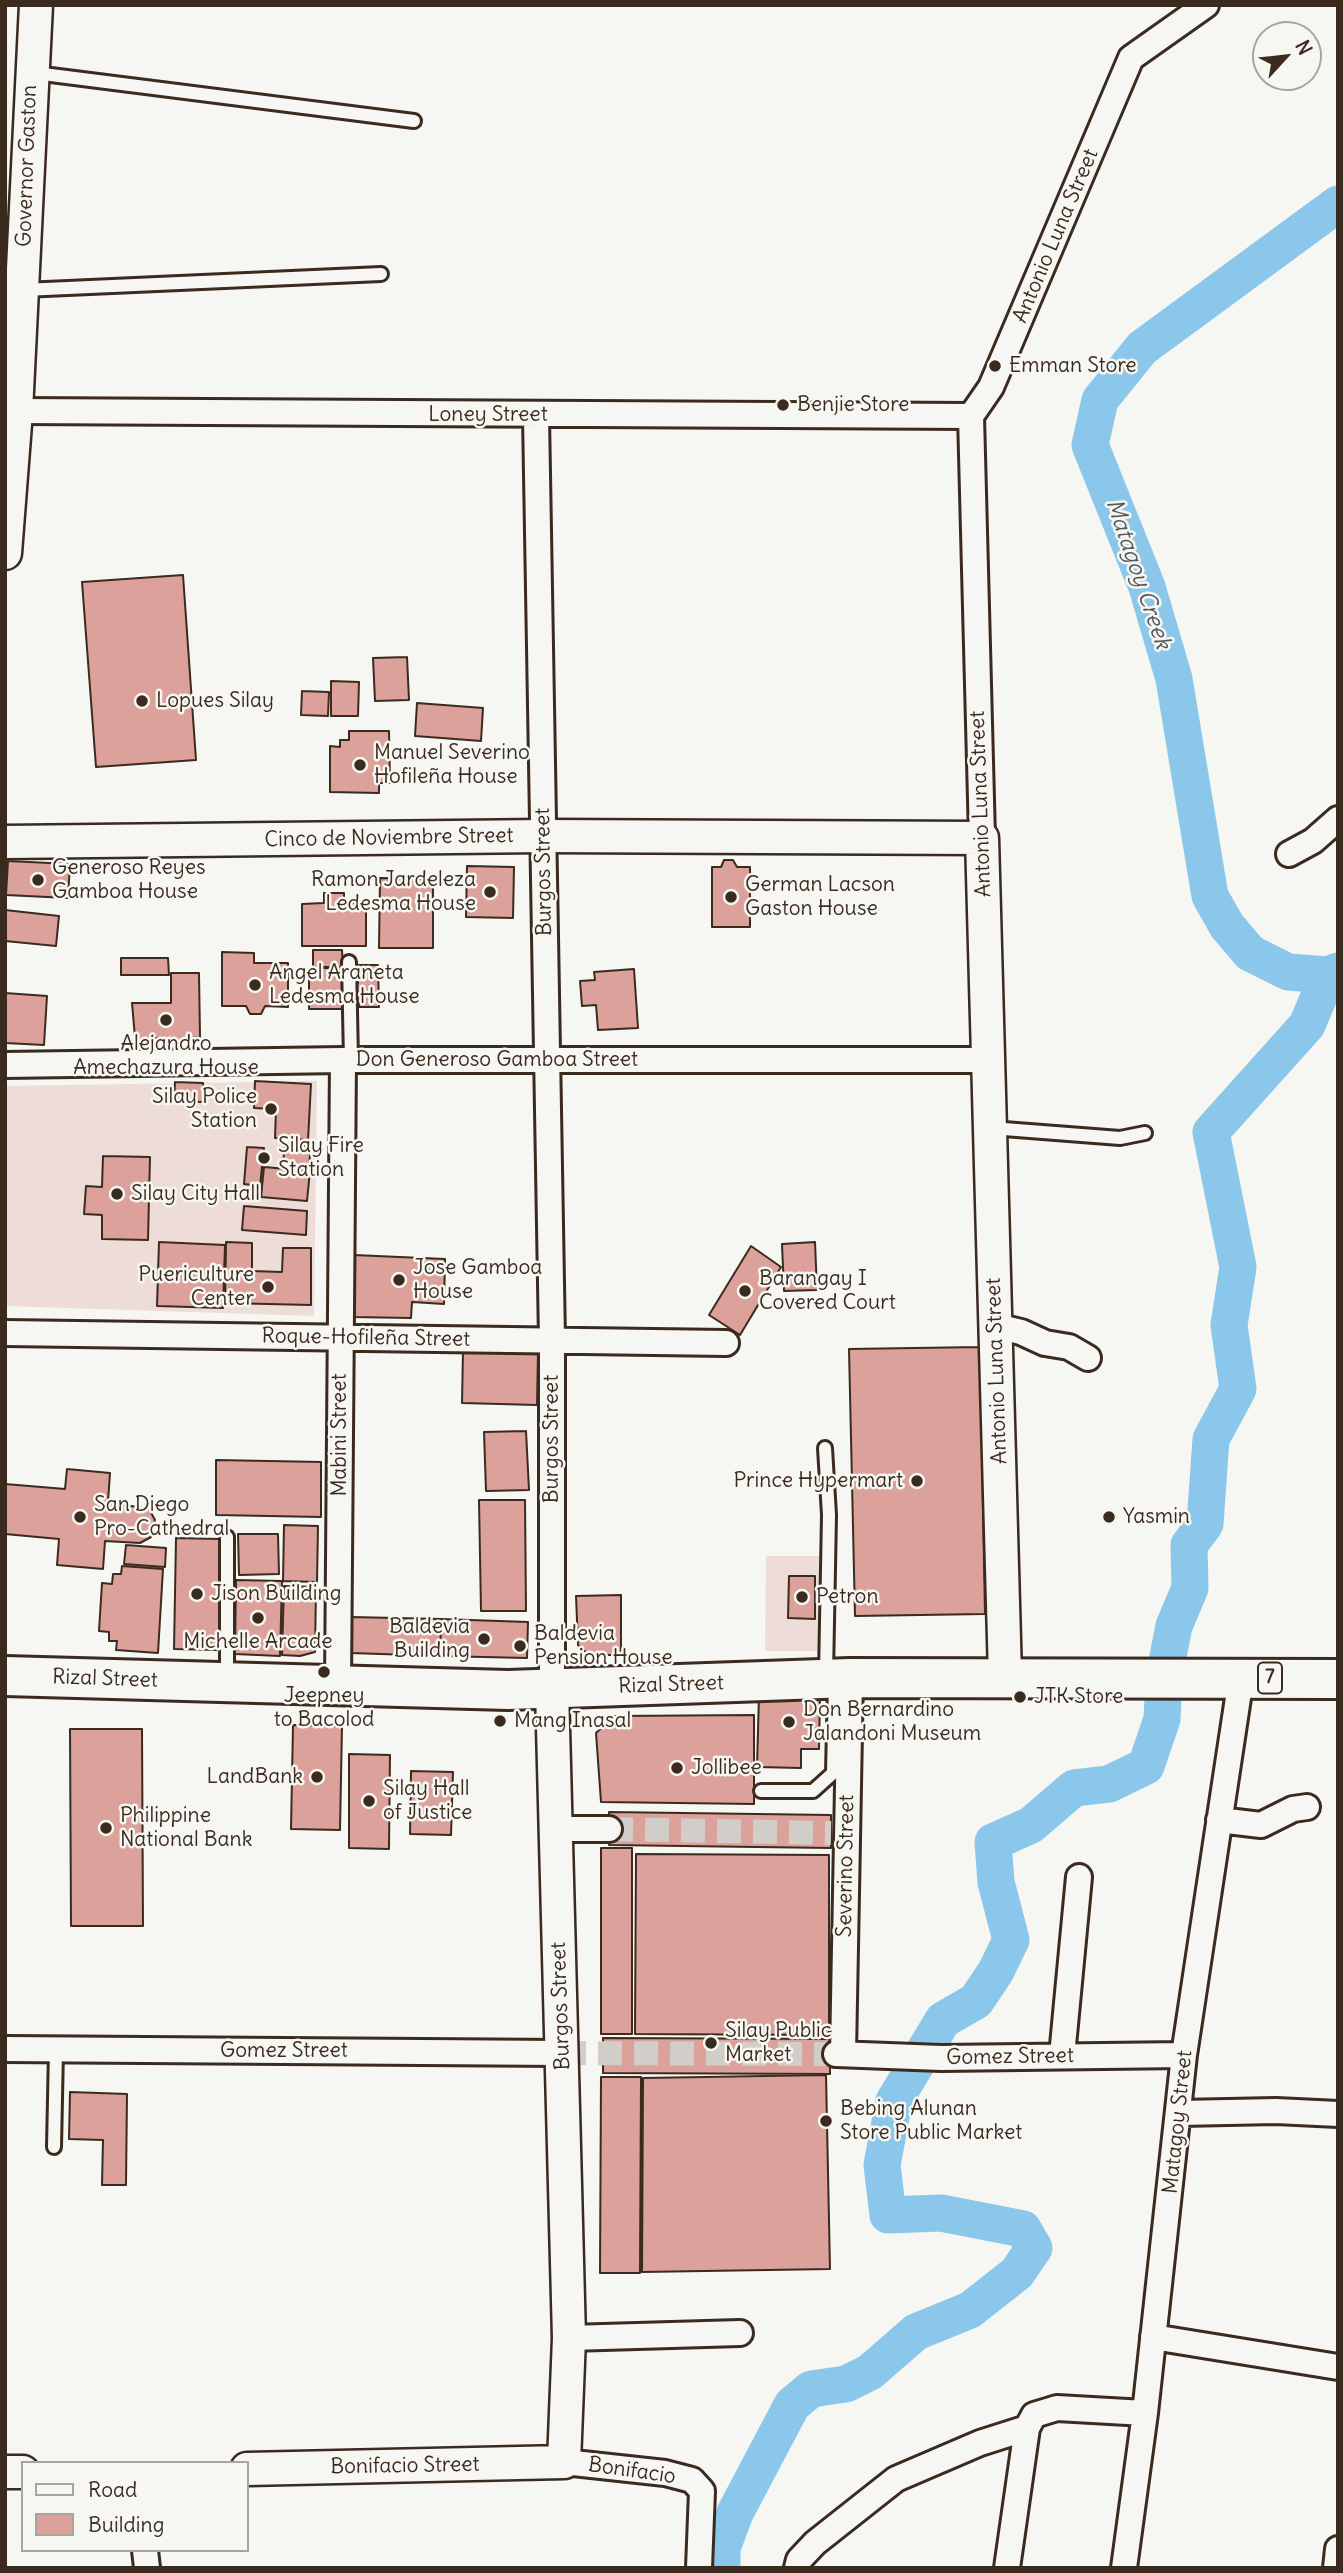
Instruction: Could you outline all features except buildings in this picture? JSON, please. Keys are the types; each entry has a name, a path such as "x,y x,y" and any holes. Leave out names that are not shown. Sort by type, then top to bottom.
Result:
{"main road":[{"name":"Rizal Street","path":"5,1676 552,1689 837,1678 1005,1676 1338,1679"}],"street":[{"name":"Governor Gaston","path":"5,553 10,411 22,290 36,5"},
{"name":"Antonio Luna Street","path":"1005,1676 971,416 991,387 1131,58 1206,5"},
{"name":"Loney Street","path":"10,411 536,416 971,416"},
{"name":"Burgos Street","path":"536,416 552,1340 552,1689 569,2338 564,2462"},
{"path":"1289,853 1313,841 1338,819"},
{"name":"Cinco de Noviembre Street","path":"5,842 543,836 982,838"},
{"name":"Don Generoso Gamboa Street","path":"5,1065 347,1060 988,1060"},
{"name":"Mabini Street","path":"338,1685 347,1060"},
{"path":"996,1326 1021,1332 1045,1343 1069,1346 1088,1358"},
{"name":"Roque-Hofileña Street","path":"5,1333 726,1343"},
{"name":"Severino Street","path":"837,1678 840,2054"},
{"name":"Matagoy Street","path":"1124,2568 1145,2413 1180,2113 1184,2055 1241,1678"},
{"path":"1219,1820 1261,1825 1293,1809 1307,1807"},
{"path":"556,1829 609,1829"},
{"path":"1062,2056 1079,1877"},
{"name":"Gomez Street","path":"5,2049 562,2053"},
{"name":"Gomez Street","path":"840,2054 941,2058 1184,2055"},
{"path":"1180,2113 1276,2111 1338,2114"},
{"path":"569,2338 740,2333"},
{"path":"1153,2337 1338,2367"},
{"path":"1007,2568 1027,2428 1034,2415 1057,2408 1145,2413"},
{"path":"797,2568 799,2560 816,2543 896,2479 980,2443 1027,2428"},
{"name":"Bonifacio Street","path":"248,2469 564,2462"},
{"name":"Bonifacio","path":"564,2462 665,2473 692,2480 702,2491 699,2568"},
{"path":"1336,2568 1338,2549"}],"lane":[{"path":"31,72 414,121"},
{"path":"22,290 382,274"},
{"path":"347,1060 349,962"},
{"path":"990,1128 1120,1138 1145,1133"},
{"path":"761,1791 813,1791 833,1773 837,1678 825,1448"},
{"path":"227,1537 227,1682"},
{"path":"54,2147 56,2050"}],"shaded area":[{"path":"317,1081 314,1316 5,1306 5,1086"},
{"name":"Petron","path":"766,1556 826,1556 825,1651 765,1651"}],"waterway":[{"name":"Matagoy Creek","path":"1338,204 1142,348 1100,400 1090,445 1147,587 1174,679 1210,896 1227,926 1250,953 1288,972 1328,975 1338,971"},
{"path":"722,2568 722,2548 735,2513 792,2405 811,2389 846,2384 870,2372 916,2332 970,2310 1017,2273 1034,2248 1023,2229 941,2213 888,2215 882,2165 894,2101 943,2020 976,2001 996,1971 1011,1940 996,1882 993,1842 1031,1825 1074,1788 1109,1784 1146,1766 1162,1719 1164,1677 1174,1626 1190,1588 1189,1545 1205,1524 1211,1439 1238,1389 1229,1325 1238,1267 1211,1132 1307,1025 1328,975"}],"tunnel":[{"path":"609,1829 831,1833"},
{"path":"562,2053 836,2054"}],"place":[{"name":"Emman Store","path":"995,366"},
{"name":"Benjie Store","path":"783,405"},
{"name":"Lopues Silay","path":"142,701"},
{"name":"Manuel Severino Hofileña House","path":"360,765"},
{"name":"Generoso Reyes Gamboa House","path":"38,880"},
{"name":"Ramon Jardeleza Ledesma House","path":"490,892"},
{"name":"German Lacson Gaston House","path":"731,897"},
{"name":"Angel Araneta Ledesma House","path":"255,985"},
{"name":"Alejandro Amechazura House","path":"166,1020"},
{"name":"Silay Police Station","path":"271,1109"},
{"name":"Silay Fire Station","path":"264,1158"},
{"name":"Silay City Hall","path":"117,1194"},
{"name":"Jose Gamboa House","path":"399,1280"},
{"name":"Puericulture Center","path":"268,1287"},
{"name":"Barangay I Covered Court","path":"745,1291"},
{"name":"Prince Hypermart","path":"917,1481"},
{"name":"San Diego Pro-Cathedral","path":"80,1517"},
{"name":"Yasmin","path":"1109,1517"},
{"name":"Jison Building","path":"197,1594"},
{"name":"Petron","path":"802,1597"},
{"name":"Michelle Arcade","path":"258,1618"},
{"name":"Baldevia Building","path":"484,1639"},
{"name":"Baldevia Pension House","path":"520,1646"},
{"name":"Jeepney to Bacolod","path":"324,1672"},
{"name":"JTK Store","path":"1020,1697"},
{"name":"Mang Inasal","path":"500,1721"},
{"name":"Don Bernardino Jalandoni Museum","path":"789,1722"},
{"name":"Jollibee","path":"677,1768"},
{"name":"LandBank","path":"317,1777"},
{"name":"Silay Hall of Justice","path":"369,1801"},
{"name":"Philippine National Bank","path":"106,1828"},
{"name":"Silay Public Market","path":"711,2043"},
{"name":"Bebing Alunan Store Public Market","path":"826,2121"}]}
